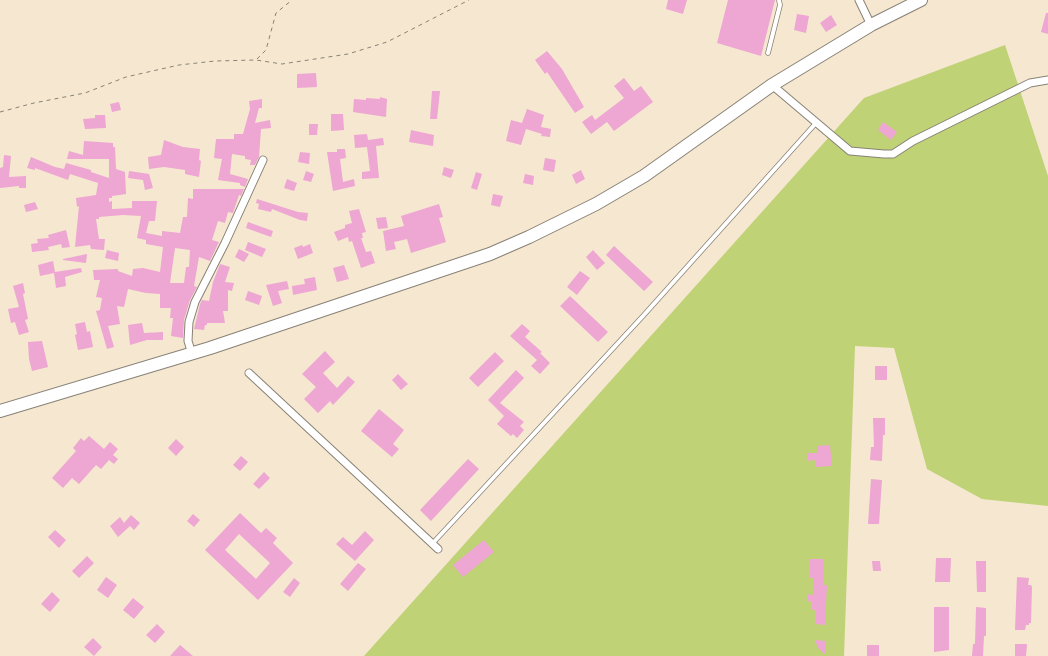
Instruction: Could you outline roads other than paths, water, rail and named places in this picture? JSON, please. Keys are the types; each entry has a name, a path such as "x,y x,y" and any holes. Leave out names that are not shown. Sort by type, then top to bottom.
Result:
{"highway":[{"path":"0,411 192,354 490,254 530,237 596,204 644,176 772,85 871,24 922,0"}],"street":[{"path":"859,0 871,24"},
{"path":"772,85 850,151 862,154 893,154 953,121 1030,83 1048,80"},
{"path":"192,354 188,341 189,322 194,302 229,234 263,160"},
{"path":"249,373 438,549"}],"lane":[{"path":"768,53 780,0"},
{"path":"432,544 643,316 816,123"}]}
